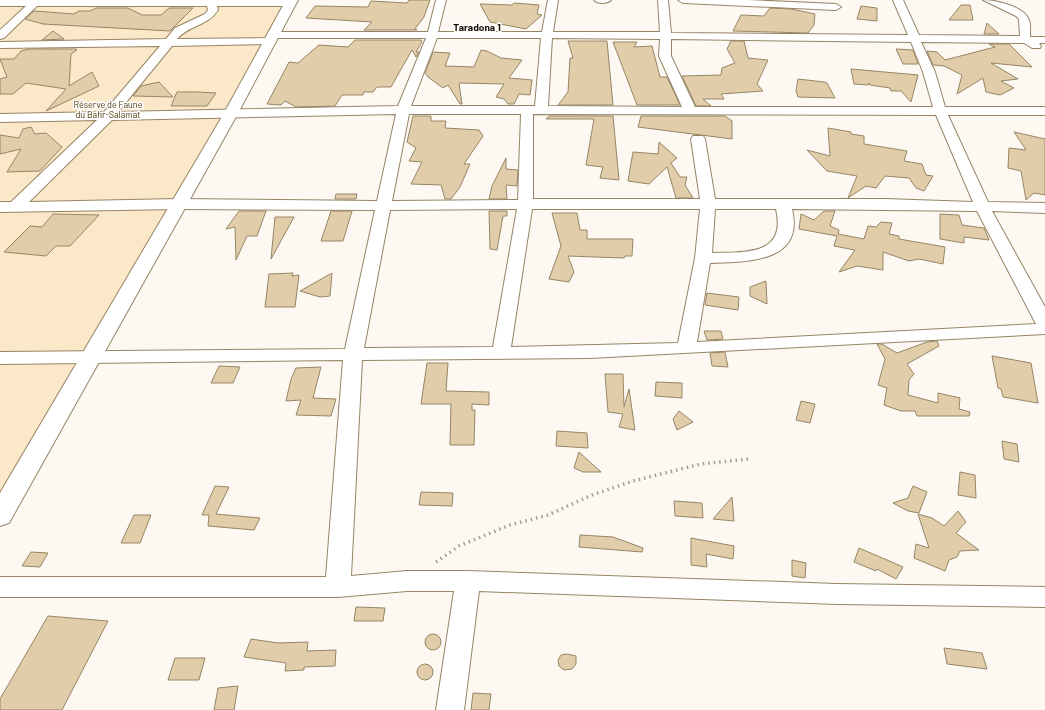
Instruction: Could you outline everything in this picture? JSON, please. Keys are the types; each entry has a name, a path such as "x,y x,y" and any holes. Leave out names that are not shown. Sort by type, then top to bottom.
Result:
{"main road":[{"path":"0,516 230,115 270,38 282,1"}],"street":[{"path":"338,588 353,355 385,206 403,110 432,36 441,0"},
{"path":"541,111 547,36 553,0"},
{"path":"599,0 606,0"},
{"path":"663,0 667,36 664,48 665,56 690,110"},
{"path":"683,0 788,2 836,7"},
{"path":"898,0 929,72 940,110 982,206 1045,324"},
{"path":"988,0 1020,14 1024,19 1025,39"},
{"path":"7,207 108,116 168,42 181,29 209,16 213,10 212,1"},
{"path":"0,3 282,1"},
{"path":"0,36 37,2"},
{"path":"0,45 168,42 270,38 826,34 915,38 1045,40"},
{"path":"1025,39 1045,53"},
{"path":"0,118 230,115 403,110 1045,111"},
{"path":"501,354 525,204 526,111"},
{"path":"686,348 703,258 708,204 698,139"},
{"path":"7,207 179,204 385,206 525,204 783,204 1045,208"},
{"path":"703,258 759,254 776,246 786,233 787,221 783,204"},
{"path":"0,358 501,354 686,348 1045,329"},
{"path":"0,587 338,588 407,581 468,581 837,594 1045,597"},
{"path":"450,710 468,581"}],"path":[{"path":"433,564 459,546 510,525 548,515 592,495 633,481 701,464 748,459"}],"green space":[{"name":"Réserve de Faune du Bahr-Salamat","path":"0,0 292,0 0,516"}],"building":[{"path":"409,0 430,0 424,17 415,29 417,30 364,30 372,22 306,18 315,6 368,7 371,1 407,3"},
{"path":"514,3 539,5 537,14 542,15 526,29 490,22 480,4 512,5"},
{"path":"961,5 970,5 973,20 949,20"},
{"path":"861,6 877,8 877,21 857,19"},
{"path":"96,8 128,8 142,15 161,15 169,8 193,8 170,31 43,24 25,19 34,11 74,14 79,11 90,11"},
{"path":"770,8 791,9 815,14 814,25 808,33 733,31 741,15 764,16"},
{"path":"987,23 999,34 984,34"},
{"path":"53,31 64,39 42,40"},
{"path":"355,40 421,40 422,42 416,52 419,52 416,57 412,50 391,87 377,87 373,92 364,92 363,95 342,95 335,106 296,107 285,101 281,105 267,104 289,62 298,63 319,45 348,47"},
{"path":"568,41 607,41 613,105 558,105 568,92 570,58 573,58"},
{"path":"731,41 744,41 748,58 768,60 757,84 763,91 721,94 724,99 703,99 711,106 696,106 682,76 721,75 722,68 735,63 727,49"},
{"path":"613,42 637,42 634,47 652,46 660,77 667,77 680,105 637,105"},
{"path":"989,44 1009,44 1032,67 991,63 1018,79 1001,81 1014,88 1000,95 986,92 983,78 957,94 962,75 944,66 933,65 927,51 937,52 945,60 995,47"},
{"path":"30,49 76,49 77,50 71,54 69,86 92,72 99,86 46,111 66,89 26,83 13,94 0,94 0,79 7,77 0,59 14,59 21,51"},
{"path":"896,49 913,50 918,64 903,64"},
{"path":"481,50 487,51 501,58 522,60 509,78 532,80 530,95 519,94 514,104 508,104 504,99 496,97 504,84 459,83 462,104 460,104 448,85 443,88 425,73 433,52 450,53 445,66 474,67"},
{"path":"851,69 918,75 911,102 901,91 891,91 890,88 870,85 869,83 868,85 854,84"},
{"path":"798,79 827,83 835,98 798,97 796,91"},
{"path":"159,82 173,97 133,96 141,86"},
{"path":"177,92 216,93 207,106 171,106"},
{"path":"413,116 431,116 431,121 446,121 445,128 479,130 483,136 464,164 470,164 460,187 451,199 445,199 441,185 411,184 422,162 409,161 416,148 407,142"},
{"path":"549,116 613,116 619,180 600,178 603,167 586,165 594,119 546,119"},
{"path":"641,116 725,116 732,121 732,139 638,127"},
{"path":"31,127 35,134 46,133 62,147 40,171 7,172 21,149 0,154 0,135 19,138 23,129"},
{"path":"828,128 864,136 864,144 907,151 904,161 922,164 926,175 933,176 924,191 916,188 909,178 885,176 876,188 866,186 848,198 857,176 827,171 807,150 830,156"},
{"path":"1014,132 1045,139 1045,195 1034,193 1026,200 1021,171 1008,168 1009,148 1026,150"},
{"path":"659,142 677,158 671,163 680,177 687,177 685,185 693,198 676,198 667,167 649,184 628,181 633,152 658,154"},
{"path":"506,158 506,169 518,170 517,186 506,185 507,199 489,199 492,186"},
{"path":"336,194 357,194 356,199 335,199"},
{"path":"239,211 266,211 257,236 247,236 236,260 235,227 226,229"},
{"path":"331,211 352,211 343,241 321,241"},
{"path":"489,211 507,211 507,216 503,216 497,250 490,249"},
{"path":"824,211 835,211 830,226 839,230 838,234 864,239 868,226 876,227 881,222 892,223 889,234 899,236 899,239 945,247 943,264 919,259 909,261 883,252 883,270 857,266 839,272 855,250 834,246 837,236 799,229 801,214 814,220"},
{"path":"552,213 577,213 580,230 587,230 587,239 633,239 632,256 625,256 624,258 568,256 574,272 569,282 549,279 561,246"},
{"path":"53,214 99,215 70,246 56,246 46,256 4,252 30,226 42,227"},
{"path":"940,214 959,215 962,225 984,228 989,240 964,237 964,243 940,239"},
{"path":"275,217 294,217 271,259"},
{"path":"293,273 292,276 299,275 295,307 265,307 269,274"},
{"path":"332,273 330,296 320,297 300,291"},
{"path":"766,281 767,304 750,296 750,287"},
{"path":"707,293 739,297 738,310 705,305"},
{"path":"704,331 721,331 723,339 707,340"},
{"path":"937,341 939,346 907,364 914,374 909,380 908,395 938,403 938,393 960,398 959,409 970,412 969,416 917,416 915,411 901,411 884,405 887,388 878,385 885,359 877,344 882,344 897,353 927,342"},
{"path":"725,352 728,367 712,366 710,353"},
{"path":"992,356 1031,363 1038,403 1003,397 1001,389 998,388"},
{"path":"427,363 448,363 446,391 489,392 489,405 472,404 472,410 475,410 474,445 450,445 451,404 421,404"},
{"path":"219,366 240,367 233,383 211,383"},
{"path":"321,367 313,398 336,399 331,416 296,415 301,400 286,401 291,379 296,368"},
{"path":"605,374 623,374 624,407 629,389 635,430 619,427 623,414 608,412"},
{"path":"656,382 682,383 682,398 655,396"},
{"path":"801,401 815,404 810,423 796,420"},
{"path":"679,411 693,422 677,430 673,419"},
{"path":"557,431 587,433 588,448 556,446"},
{"path":"1002,441 1017,444 1019,462 1004,459"},
{"path":"579,452 601,472 583,472 574,468"},
{"path":"960,472 975,475 976,498 958,495"},
{"path":"215,486 229,487 216,514 260,518 254,530 208,526 209,515 202,515"},
{"path":"913,486 927,492 919,513 908,511 893,503 908,498"},
{"path":"421,492 453,493 452,506 419,505"},
{"path":"732,497 734,521 713,519"},
{"path":"674,501 702,503 703,518 675,516"},
{"path":"958,511 966,522 956,533 979,550 960,551 957,557 949,560 945,571 914,558 916,544 929,548 918,514 932,518 944,526"},
{"path":"134,515 151,515 140,543 121,543"},
{"path":"580,535 613,537 643,548 642,552 579,547"},
{"path":"691,538 734,546 733,559 706,554 707,567 691,565"},
{"path":"859,548 903,567 896,579 877,569 876,571 854,562"},
{"path":"31,552 48,553 40,567 22,566"},
{"path":"792,560 806,563 805,578 792,576"},
{"path":"356,607 385,608 383,621 354,621"},
{"path":"48,616 108,621 62,710 0,710 0,699"},
{"path":"430,634 436,634 441,639 439,648 436,650 430,650 425,645 425,639"},
{"path":"251,639 278,643 308,642 307,651 336,650 335,666 304,667 304,670 285,671 286,663 244,657"},
{"path":"944,648 982,653 987,669 947,664"},
{"path":"567,654 576,656 576,664 572,669 564,670 559,666 558,660 561,655"},
{"path":"175,658 205,658 199,680 168,680"},
{"path":"425,664 431,666 433,672 431,678 425,680 419,678 417,672 419,666"},
{"path":"238,686 234,710 214,710 218,688"},
{"path":"473,693 491,694 489,710 471,710"}],"district":[{"name":"Taradona 1","path":"477,27"}]}
